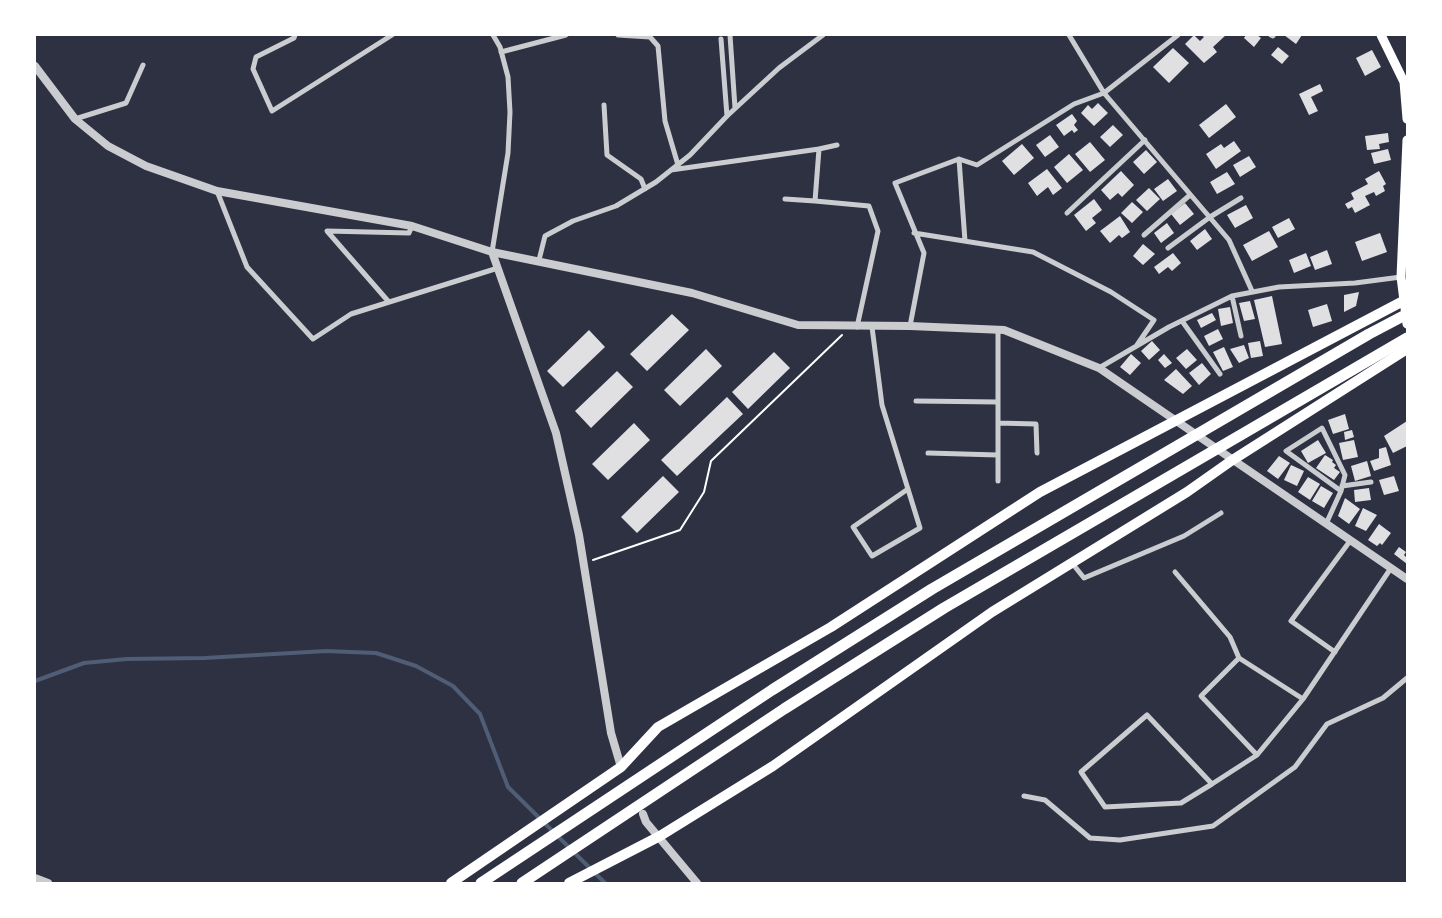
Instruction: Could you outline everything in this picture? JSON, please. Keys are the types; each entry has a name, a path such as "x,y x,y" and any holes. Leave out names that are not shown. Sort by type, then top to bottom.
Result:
{"highway":[{"path":"451,883 620,767 658,727 831,627 1040,492 1406,300"},
{"path":"481,883 772,690 932,589 1369,334 1407,314"},
{"path":"522,883 776,714 944,608 1407,338"},
{"path":"570,882 660,836 773,766 992,612 1187,492 1407,349"}],"main road":[{"path":"1381,35 1404,82 1407,119"},
{"path":"1407,140 1401,277 1406,300 1407,324"}],"street":[{"path":"295,35 294,38 256,57 253,69 272,111 390,35"},
{"path":"493,35 501,52 508,77 510,112 508,153 492,252 556,433 584,563 611,732 620,767"},
{"path":"501,52 566,35"},
{"path":"618,35 650,37 658,46 666,121 678,165"},
{"path":"730,35 735,108"},
{"path":"539,260 545,236 573,221 616,206 645,189 690,155 735,108 779,68 822,35"},
{"path":"1069,35 1104,94 1230,240 1252,292"},
{"path":"910,326 924,253 914,233 895,183 959,159 977,165 1074,104 1104,94 1178,35"},
{"path":"721,39 727,116"},
{"path":"75,119 126,103 143,65"},
{"path":"35,66 75,119 108,146 146,166 218,191 412,226 492,252 539,260 692,293 798,325 910,326 1004,330 1099,368 1143,401 1407,579"},
{"path":"604,105 608,155 641,179 645,189"},
{"path":"1066,213 1145,140"},
{"path":"671,170 837,145"},
{"path":"815,201 819,149"},
{"path":"959,159 965,241"},
{"path":"218,191 247,266 313,339 351,314 498,268"},
{"path":"1144,235 1190,195"},
{"path":"1168,248 1210,217 1241,198"},
{"path":"786,199 869,206 878,231 854,327"},
{"path":"388,301 327,231 409,233 412,226"},
{"path":"914,233 1033,252 1111,292 1154,320 1135,347"},
{"path":"1099,368 1182,321 1232,296 1279,288 1356,284 1401,277"},
{"path":"1232,296 1241,336"},
{"path":"1182,321 1220,374"},
{"path":"872,327 882,405 908,489 920,528 872,556 853,527 908,489"},
{"path":"998,330 998,482"},
{"path":"916,401 998,402"},
{"path":"998,423 1036,424 1037,453"},
{"path":"1326,524 1341,488 1345,475 1322,428 1286,451 1341,488 1371,482"},
{"path":"928,453 998,455"},
{"path":"1071,563 1084,578 1184,536 1221,513"},
{"path":"1335,652 1291,621 1350,540"},
{"path":"1212,784 1147,714 1081,772 1105,806 1181,803 1212,784 1257,755 1303,699 1391,568"},
{"path":"1175,572 1230,636 1239,658 1303,699"},
{"path":"1239,658 1201,696 1257,755"},
{"path":"1024,796 1045,800 1090,838 1120,840 1213,826 1296,767 1327,724 1383,698 1407,678"},
{"path":"643,814 646,822 660,836 697,883"},
{"path":"35,878 48,883"}],"path":[{"path":"584,563 680,530 704,492 711,461 854,327"}],"building":[{"path":"1194,35 1200,41 1204,37 1201,35 1226,35 1213,47 1217,52 1204,63 1185,44"},
{"path":"1246,35 1257,35 1261,38 1254,47 1244,38"},
{"path":"1284,35 1302,35 1296,44"},
{"path":"1278,47 1289,56 1282,64 1271,55"},
{"path":"1173,48 1189,63 1169,83 1153,67"},
{"path":"1372,50 1381,67 1365,76 1356,58"},
{"path":"1320,84 1323,91 1311,97 1318,111 1309,115 1299,94"},
{"path":"1098,103 1108,113 1094,126 1081,113 1088,105 1092,109"},
{"path":"1226,104 1236,117 1209,138 1199,125"},
{"path":"1072,114 1077,121 1074,125 1078,130 1074,133 1072,130 1064,136 1056,125"},
{"path":"1113,125 1123,135 1110,147 1100,137"},
{"path":"1388,133 1389,142 1379,144 1380,149 1367,150 1365,136"},
{"path":"1050,135 1059,147 1045,157 1036,145"},
{"path":"1234,141 1241,151 1216,169 1206,154 1221,144 1224,148"},
{"path":"1090,142 1105,160 1090,172 1075,154"},
{"path":"1022,144 1034,158 1014,175 1002,161"},
{"path":"1388,149 1391,160 1374,164 1371,153"},
{"path":"1146,150 1157,162 1144,174 1133,162"},
{"path":"1069,154 1083,170 1067,183 1054,167"},
{"path":"1249,156 1256,167 1240,177 1233,165"},
{"path":"1047,169 1062,188 1053,195 1048,187 1037,196 1028,183"},
{"path":"1121,171 1134,185 1122,197 1118,193 1110,200 1101,190"},
{"path":"1379,171 1386,184 1383,186 1385,191 1376,196 1374,192 1365,196 1370,205 1355,213 1352,207 1348,209 1345,204 1354,199 1351,193 1368,184 1365,179"},
{"path":"1227,172 1235,184 1217,194 1210,182"},
{"path":"1168,179 1177,191 1163,201 1154,189"},
{"path":"1149,188 1160,199 1147,211 1136,200"},
{"path":"1094,199 1102,210 1092,218 1096,223 1086,231 1074,215"},
{"path":"1132,202 1143,212 1132,223 1121,213"},
{"path":"1185,203 1194,214 1180,225 1171,214"},
{"path":"1246,205 1253,218 1235,228 1227,215"},
{"path":"1120,216 1130,232 1122,238 1119,235 1110,243 1100,231"},
{"path":"1289,218 1295,229 1278,238 1272,227"},
{"path":"1167,223 1174,233 1161,243 1154,233"},
{"path":"1205,229 1212,239 1197,250 1190,241"},
{"path":"1269,231 1278,247 1252,261 1243,245"},
{"path":"1380,233 1387,252 1362,261 1355,242"},
{"path":"1143,244 1155,254 1143,265 1133,256"},
{"path":"1327,250 1332,264 1315,270 1310,257"},
{"path":"1173,253 1181,263 1172,271 1168,267 1159,274 1154,267"},
{"path":"1306,253 1311,266 1294,273 1289,260"},
{"path":"1359,292 1356,306 1344,312 1344,295"},
{"path":"1272,296 1282,344 1265,347 1254,300"},
{"path":"1250,301 1255,319 1244,321 1239,303"},
{"path":"1327,304 1332,321 1313,327 1308,310"},
{"path":"1230,307 1233,323 1221,326 1218,309"},
{"path":"1212,313 1216,320 1201,328 1197,320"},
{"path":"672,314 689,330 647,371 630,354"},
{"path":"1218,329 1223,339 1209,346 1204,336"},
{"path":"589,330 605,347 563,387 547,371"},
{"path":"1152,341 1160,350 1149,360 1141,351"},
{"path":"1260,341 1263,356 1251,358 1248,343"},
{"path":"1244,345 1249,358 1239,363 1230,349"},
{"path":"1224,347 1233,367 1223,371 1213,352"},
{"path":"706,349 722,366 680,406 664,390"},
{"path":"1187,349 1197,360 1186,369 1176,358"},
{"path":"774,352 790,368 748,409 732,392"},
{"path":"1131,354 1141,363 1130,375 1120,367"},
{"path":"1164,354 1172,363 1165,368 1158,360"},
{"path":"1202,363 1211,374 1199,385 1189,373"},
{"path":"1176,369 1192,386 1183,394 1164,380"},
{"path":"617,371 633,387 591,428 575,411"},
{"path":"727,397 743,414 677,476 661,460"},
{"path":"1345,414 1349,429 1333,434 1328,420"},
{"path":"1407,421 1407,446 1393,453 1384,436"},
{"path":"634,423 650,440 608,480 592,464"},
{"path":"1352,430 1354,437 1345,440 1344,432"},
{"path":"1318,440 1326,453 1308,463 1301,451"},
{"path":"1354,440 1358,457 1343,460 1339,443"},
{"path":"1386,447 1391,465 1374,471 1370,461 1379,458 1379,449"},
{"path":"1325,455 1333,460 1332,462 1336,465 1334,468 1340,472 1334,480 1316,468"},
{"path":"1279,456 1290,463 1278,479 1267,471"},
{"path":"1367,461 1371,476 1355,481 1351,466"},
{"path":"1291,465 1304,471 1297,486 1284,480"},
{"path":"663,476 679,492 637,533 621,517"},
{"path":"1394,476 1399,491 1384,495 1379,480"},
{"path":"1308,477 1320,484 1310,500 1298,492"},
{"path":"1321,486 1333,493 1324,508 1312,501"},
{"path":"1369,488 1371,500 1355,502 1354,490"},
{"path":"1345,498 1360,509 1349,524 1338,516"},
{"path":"1363,508 1377,515 1366,531 1355,526"},
{"path":"1379,524 1391,533 1382,545 1380,543 1377,546 1368,540"},
{"path":"1399,547 1406,552 1404,555 1407,558 1407,564 1394,554"}],"waterway":[{"path":"35,681 84,663 127,659 205,658 326,651 376,653 416,666 453,686 480,714 508,787 605,883"}]}
